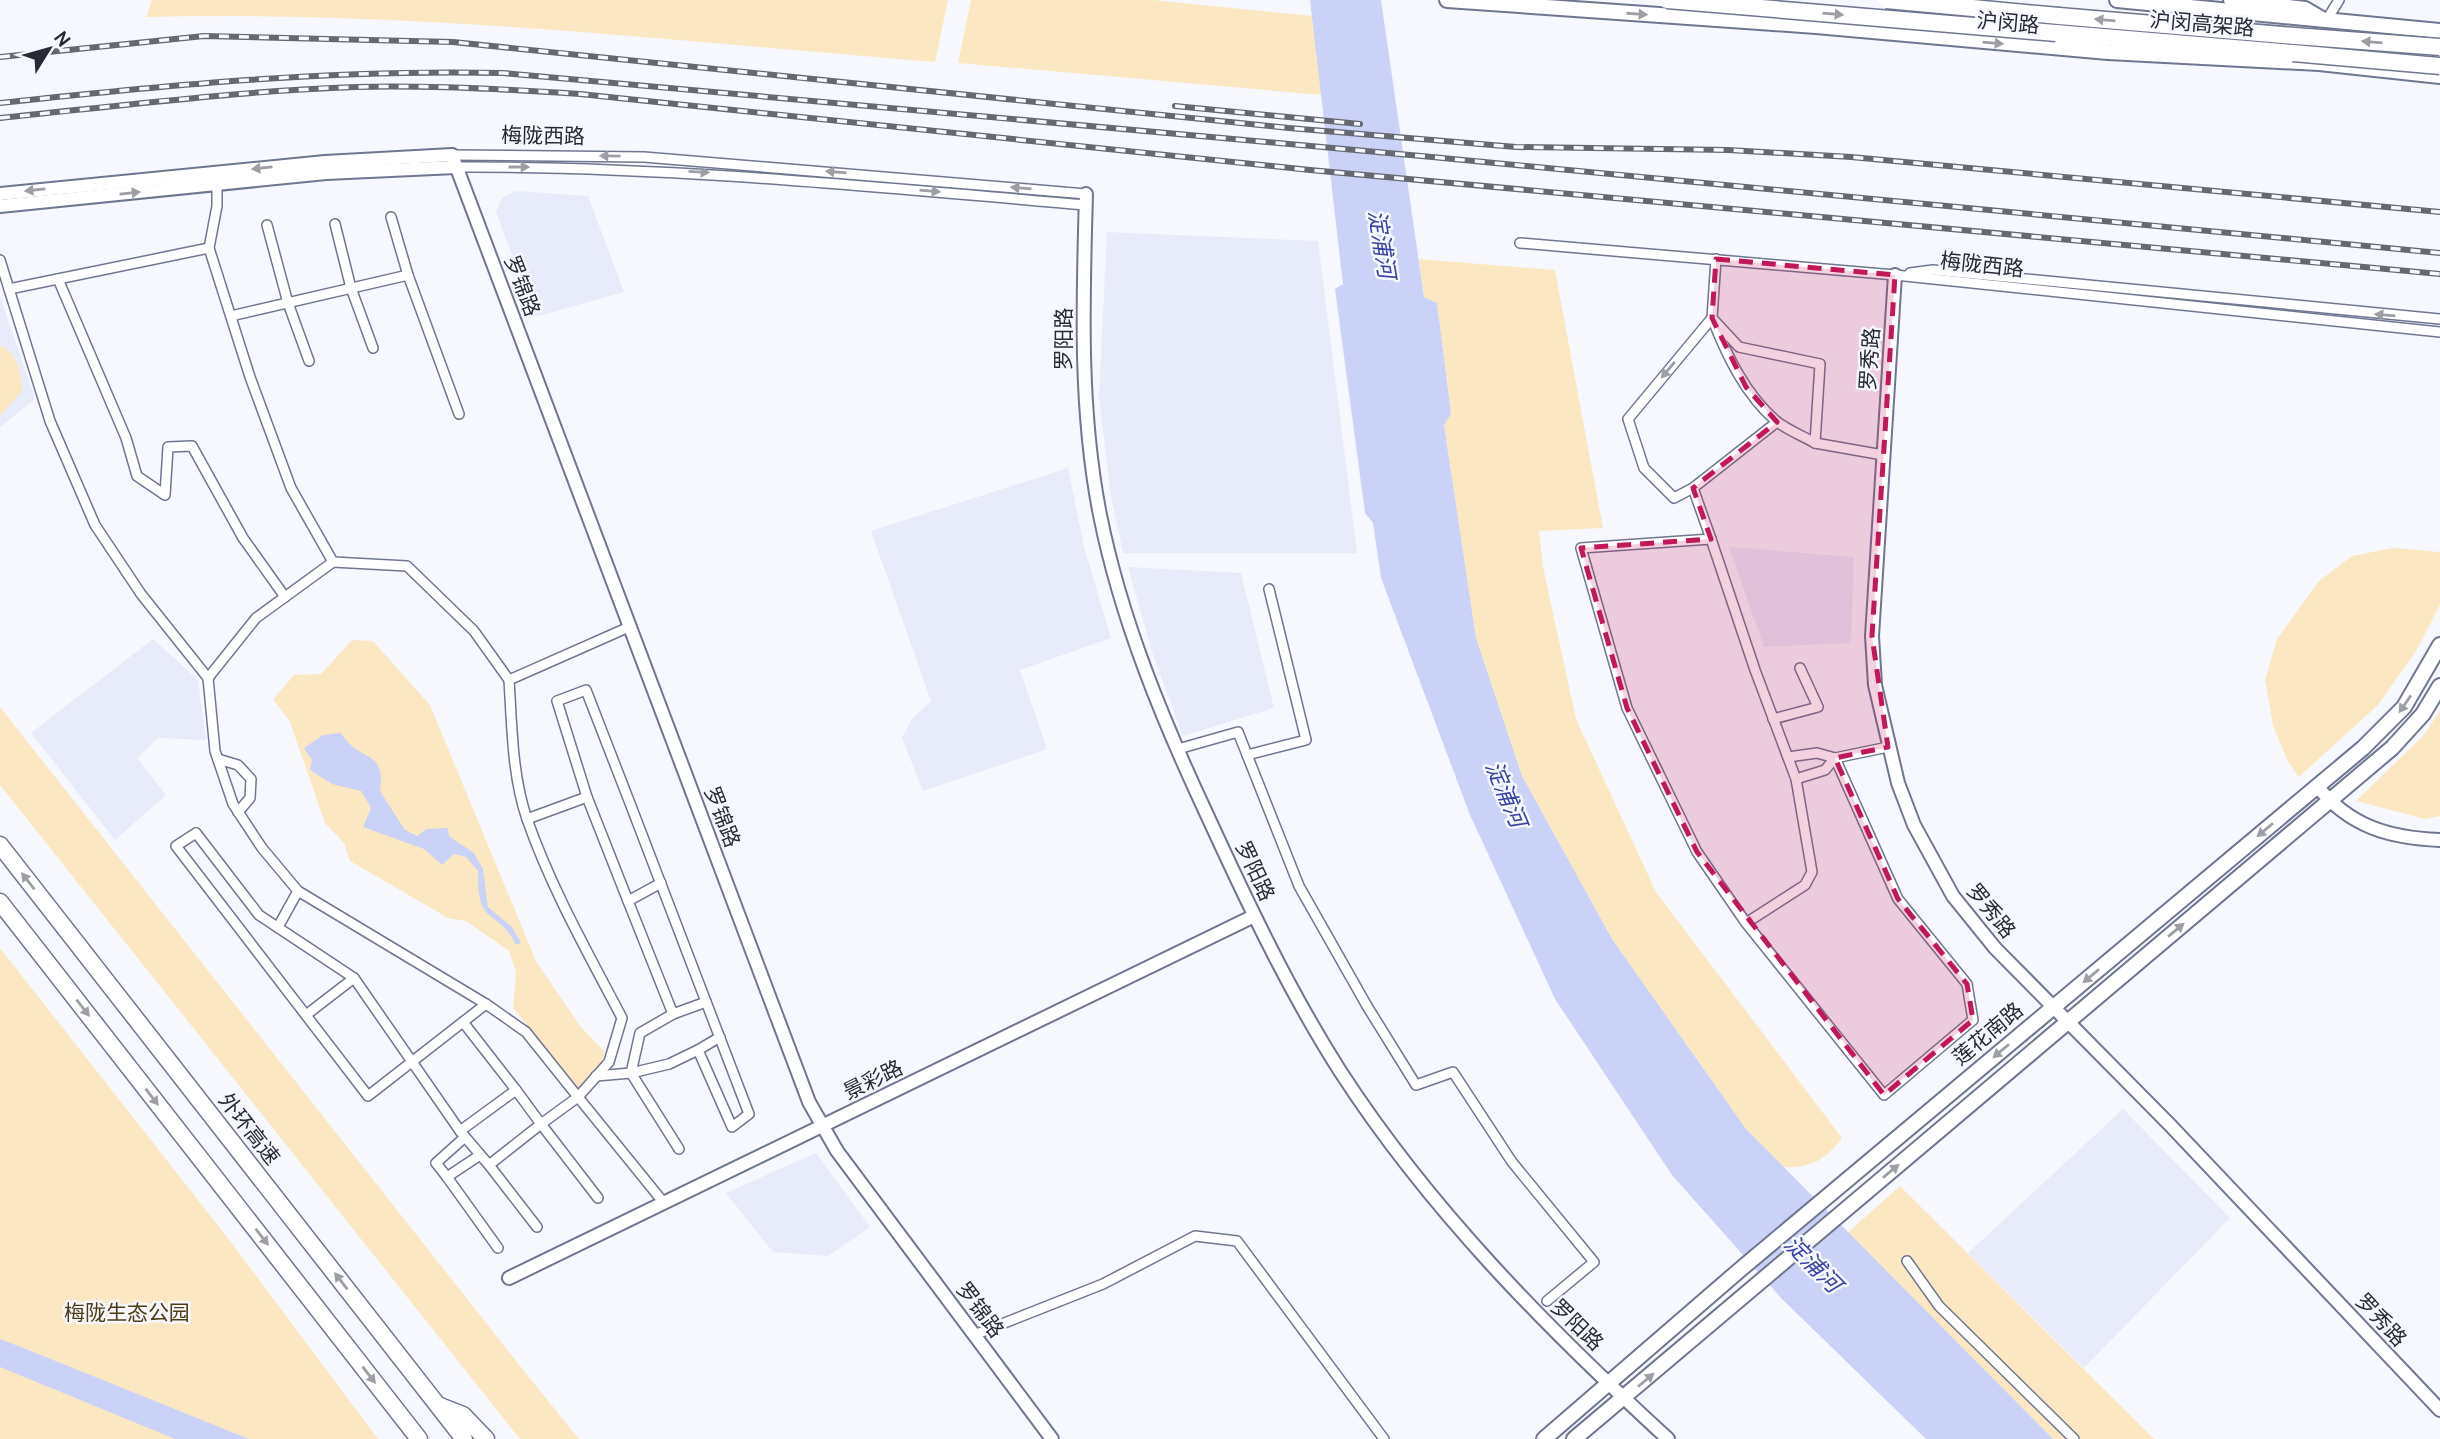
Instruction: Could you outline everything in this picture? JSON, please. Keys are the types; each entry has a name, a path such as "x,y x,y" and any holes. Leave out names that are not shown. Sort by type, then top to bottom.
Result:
{"highway":[{"name":"沪闵高架路","path":"1667,0 2440,66"},
{"name":"沪闵高架路","path":"1886,0 2440,47"},
{"name":"外环高速","path":"0,845 464,1439"},
{"path":"0,902 419,1439"},
{"path":"437,1405 463,1415 486,1439"}],"main road":[{"name":"沪闵路","path":"1447,0 1816,26 1925,38 2108,52 2319,63 2440,76"},
{"path":"2117,0 2440,31"},
{"path":"2231,0 2305,9 2326,21"},
{"name":"莲花南路","path":"1544,1439 1742,1268 2363,748 2404,707 2440,645"},
{"name":"莲花南路","path":"1574,1439 2392,748 2423,714 2440,686"}],"street":[{"path":"1922,0 1925,38"},
{"path":"2319,63 2326,21 2339,0"},
{"name":"梅陇西路","path":"0,194 325,162 644,157 956,183 1086,200"},
{"name":"梅陇西路","path":"0,206 454,161 644,169 956,194 1086,200"},
{"name":"罗锦路","path":"454,161 809,1102 821,1126 1052,1439"},
{"path":"217,184 217,206 209,248 291,488 333,562"},
{"name":"罗阳路","path":"1086,200 1083,376 1088,438 1100,516 1123,602 1178,749 1254,916 1339,1070 1387,1140 1434,1200 1491,1265 1668,1439"},
{"path":"391,217 408,275 459,414"},
{"path":"335,224 351,288 373,348"},
{"path":"267,225 288,303 309,361"},
{"name":"梅陇西路","path":"1520,243 1895,275 2440,332"},
{"path":"9,289 209,248"},
{"path":"1716,259 1712,318 1726,355 1746,387 1777,422 1815,443 1884,455"},
{"path":"0,260 50,421 95,525 141,594 208,678 218,760 238,812 262,848 298,891 486,1004 526,1032 664,1203"},
{"path":"1895,275 1933,270 2440,319"},
{"path":"231,316 408,275"},
{"name":"罗秀路","path":"1895,275 1872,636 1875,685 1888,747 1914,825 1953,896 1988,940 2440,1410"},
{"path":"58,279 126,438 137,476 165,495 168,447 192,446 243,538 285,597"},
{"path":"1712,318 1739,347 1820,364 1815,443"},
{"path":"1712,318 1628,419 1644,468 1674,498 1693,488 1777,422"},
{"path":"1693,488 1796,779 1812,873 1805,885 1746,923"},
{"path":"1712,539 1581,548 1627,708 1697,852 1746,923 1884,1095 1973,1020 1967,984 1898,899 1835,758"},
{"path":"208,678 256,618 333,562 407,566 474,631 509,680 512,737 527,819 569,917 622,1018 609,1062 578,1097 489,1165"},
{"path":"1247,755 1306,740 1269,589"},
{"path":"509,680 629,626"},
{"path":"1773,719 1818,708 1800,668"},
{"path":"673,1014 587,797 557,701 586,690 749,1114 732,1128 698,1050"},
{"path":"1178,749 1238,732 1300,886 1416,1085 1453,1072 1512,1162 1594,1262 1547,1301"},
{"path":"1788,757 1816,753 1835,758 1888,747"},
{"path":"1796,779 1825,770 1835,758"},
{"path":"218,760 238,765 251,779 250,799 238,812"},
{"path":"2317,786 2329,801 2358,822 2402,839 2440,840"},
{"path":"527,819 587,797"},
{"path":"486,1004 463,1021 412,1062 368,1096 176,846 196,833 259,915 354,978 412,1062 463,1134 537,1227"},
{"path":"628,901 661,883"},
{"path":"278,927 298,891"},
{"name":"景彩路","path":"509,1278 1254,916"},
{"path":"306,1016 354,978"},
{"path":"679,1149 631,1073 640,1032 673,1014 706,1002"},
{"path":"463,1021 598,1198"},
{"path":"596,1076 631,1073 668,1065 720,1037"},
{"path":"498,1248 436,1163 463,1134 516,1090"},
{"path":"447,1177 480,1155"},
{"path":"974,1335 1103,1284 1195,1236 1237,1241 1384,1439"},
{"path":"1907,1261 1939,1306 2074,1439"}],"highlighted area":[{"path":"1716,259 1895,275 1872,636 1888,747 1835,758 1898,899 1967,984 1973,1020 1884,1095 1697,852 1627,708 1581,548 1711,539 1693,488 1777,422 1746,387 1712,318"}],"shaded area":[{"path":"516,191 588,196 624,292 535,317 496,212 502,198"},
{"path":"1107,232 1318,241 1357,553 1123,553 1111,497 1099,397"},
{"path":"0,296 35,399 0,427"},
{"path":"1068,468 1084,547 1111,638 1020,670 1047,749 923,791 902,738 912,719 931,701 871,531"},
{"path":"1729,547 1854,557 1851,643 1764,647"},
{"path":"1128,567 1241,573 1274,708 1183,736 1152,652"},
{"path":"153,639 198,680 206,740 158,738 137,758 166,795 115,840 31,733"},
{"path":"2123,1109 2230,1218 2084,1368 1968,1253"},
{"path":"816,1153 870,1227 828,1256 773,1252 726,1193"}],"green space":[{"path":"152,0 948,0 935,62 443,23 245,16 146,17"},
{"path":"971,0 1153,0 1313,16 1322,95 958,63"},
{"path":"1419,259 1555,270 1603,528 1539,531 1543,567 1576,719 1656,892 1842,1138 1830,1152 1816,1162 1783,1167 1746,1129 1612,939 1522,776 1476,638 1444,425 1451,413 1437,304 1424,297"},
{"path":"0,345 15,359 20,371 22,391 0,416"},
{"path":"2393,548 2440,552 2440,605 2415,653 2378,705 2299,777 2288,762 2273,726 2265,680 2277,639 2319,581 2352,556"},
{"path":"352,640 373,641 430,705 536,961 580,1026 605,1052 601,1063 579,1089 513,1008 516,972 509,951 466,921 448,918 350,861 344,843 325,823 290,722 273,699 294,675 321,674"},
{"path":"0,707 579,1439 520,1439 0,785"},
{"path":"2440,710 2440,816 2425,819 2356,801 2424,735"},
{"name":"梅陇生态公园","path":"0,948 231,1242 378,1439 0,1439"},
{"path":"1900,1186 2154,1439 2053,1439 1847,1233"}],"water":[{"name":"淀浦河","path":"1310,0 1381,0 1424,297 1437,303 1451,414 1444,425 1476,638 1522,776 1612,939 1746,1129 2053,1439 1926,1439 1782,1299 1672,1175 1555,999 1470,815 1381,578 1373,523 1365,513 1335,289 1343,284"},
{"path":"341,733 379,768 380,791 405,830 417,836 427,829 448,828 449,836 474,853 483,869 488,907 512,927 521,943 516,945 509,933 484,910 478,871 466,857 454,854 442,865 424,849 363,827 371,808 361,791 332,784 310,770 312,760 304,748 323,735"},
{"path":"0,1339 249,1439 175,1439 0,1367"}],"railway":[{"path":"0,57 204,36 453,42 1289,128 1516,147 1728,150 1851,157 2440,212"},
{"path":"0,103 126,90 314,76 503,73 1432,157 2440,253"},
{"path":"0,118 311,89 412,87 552,92 1310,170 2440,274"},
{"path":"1175,106 1360,124"}]}
